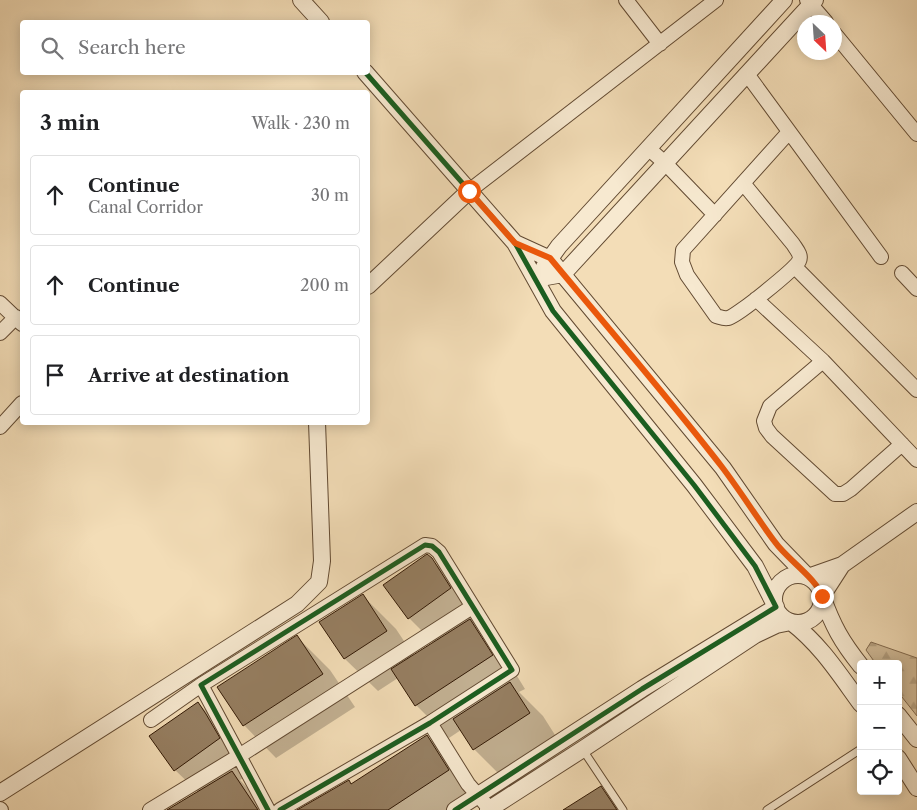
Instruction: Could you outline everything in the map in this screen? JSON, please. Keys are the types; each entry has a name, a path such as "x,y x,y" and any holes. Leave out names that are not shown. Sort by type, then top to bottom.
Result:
{"street":[{"path":"301,0 319,20"},
{"path":"626,0 660,44"},
{"path":"370,284 469,191 660,44 702,4 716,0"},
{"path":"535,279 559,246 784,0"},
{"path":"535,279 563,274 747,74 811,1 821,15"},
{"path":"842,43 917,134"},
{"path":"747,74 881,257"},
{"path":"368,75 515,243 553,311 694,485 755,566 776,607 785,619 799,623 813,618 819,612 822,596 842,565"},
{"path":"743,184 799,253 800,260 756,299 735,315 726,319 716,316 687,275 682,262 683,250 790,132"},
{"path":"648,148 715,215"},
{"path":"515,243 550,258 723,468 776,544 820,588 831,622 842,642 857,661"},
{"path":"794,267 917,390"},
{"path":"902,273 917,289"},
{"path":"756,299 823,361 917,460"},
{"path":"0,303 19,320 0,333"},
{"path":"823,361 770,406 764,421 766,428 772,436 835,494 843,494 851,489 902,444"},
{"path":"0,427 20,405"},
{"path":"0,793 297,604 319,582 322,561 317,425"},
{"path":"776,607 776,592 785,580 792,576 808,577 842,565 916,515"},
{"path":"151,720 200,685 425,546 432,546 439,552 512,670 430,723 280,810"},
{"path":"150,810 239,756 472,607"},
{"path":"455,810 642,689 776,607"},
{"path":"792,622 809,636 857,699"},
{"path":"430,723 468,784 490,810 756,634 776,625 792,622"},
{"path":"200,685 268,810"},
{"path":"902,720 917,739"},
{"path":"902,764 917,788"}],"lane":[{"path":"583,749 623,810"},
{"path":"767,810 857,753"}],"green space":[{"path":"871,642 917,658 917,716 902,697 902,660 873,660 866,650"}],"building":[{"path":"427,554 432,558 451,588 408,619 383,585"},
{"path":"363,594 387,631 344,659 319,622"},
{"path":"470,619 493,655 415,706 391,669"},
{"path":"297,635 323,674 243,726 217,687"},
{"path":"510,682 530,713 473,750 453,719"},
{"path":"198,702 220,738 174,771 149,736"},
{"path":"427,735 449,770 388,810 297,810 349,780 351,784"},
{"path":"232,771 258,810 167,810"},
{"path":"601,786 617,810 563,810"}],"cycle path":[{"path":"368,75 515,243 553,311 694,485 755,566 776,607 642,689 455,810"},
{"path":"268,810 201,685 425,545 432,546 439,552 512,670 430,723 280,810"}],"route":[{"path":"469,191 515,243 550,258 723,468 776,544 820,588 822,596"}]}
